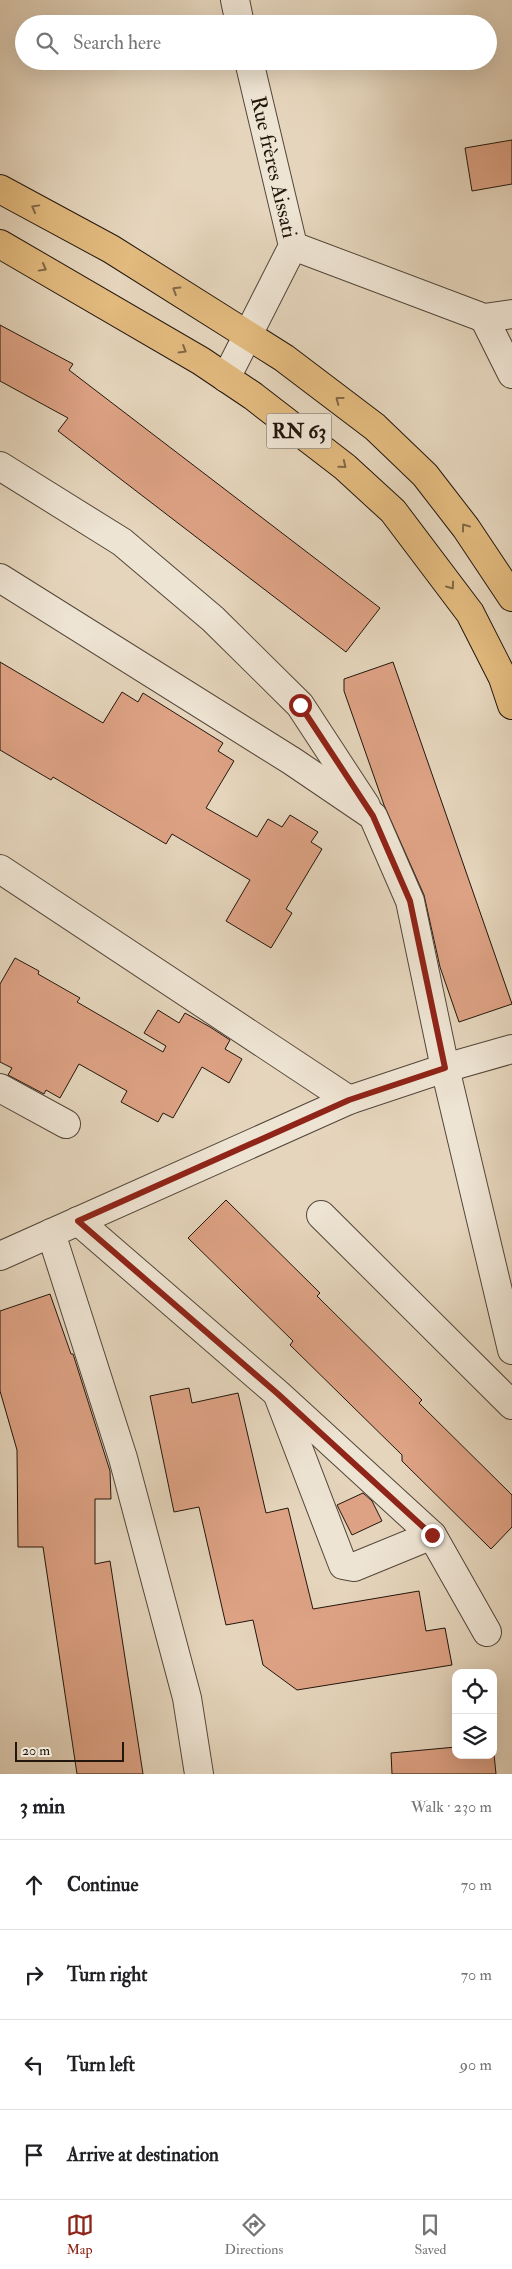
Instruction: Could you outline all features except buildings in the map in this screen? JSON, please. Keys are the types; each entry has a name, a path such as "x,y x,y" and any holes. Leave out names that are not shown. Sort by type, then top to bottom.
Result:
{"main road":[{"path":"0,189 110,249 248,335 284,358 375,427 425,475 466,528 512,597"},
{"name":"RN 63","path":"0,244 82,290 226,378 345,467 393,511 470,613 503,678 512,705"}],"street":[{"path":"235,0 238,15"},
{"name":"Rue frères Aissati","path":"226,378 293,246 251,70"},
{"path":"293,246 484,318 512,314"},
{"path":"484,318 512,374"},
{"path":"0,466 122,542 213,619 300,705 373,816 410,901 445,1068 512,1350"},
{"path":"0,578 292,761 373,816"},
{"path":"0,869 349,1100"},
{"path":"0,1256 349,1100 445,1068 512,1049"},
{"path":"0,1088 66,1124"},
{"path":"320,1215 512,1406"},
{"path":"78,1221 278,1394 432,1535 487,1632"},
{"path":"51,1233 123,1458 187,1698 199,1774"},
{"path":"278,1394 343,1565 354,1567 432,1535"}],"route":[{"path":"300,705 373,816 410,901 445,1068 349,1100 78,1221 278,1394 432,1535"}]}
